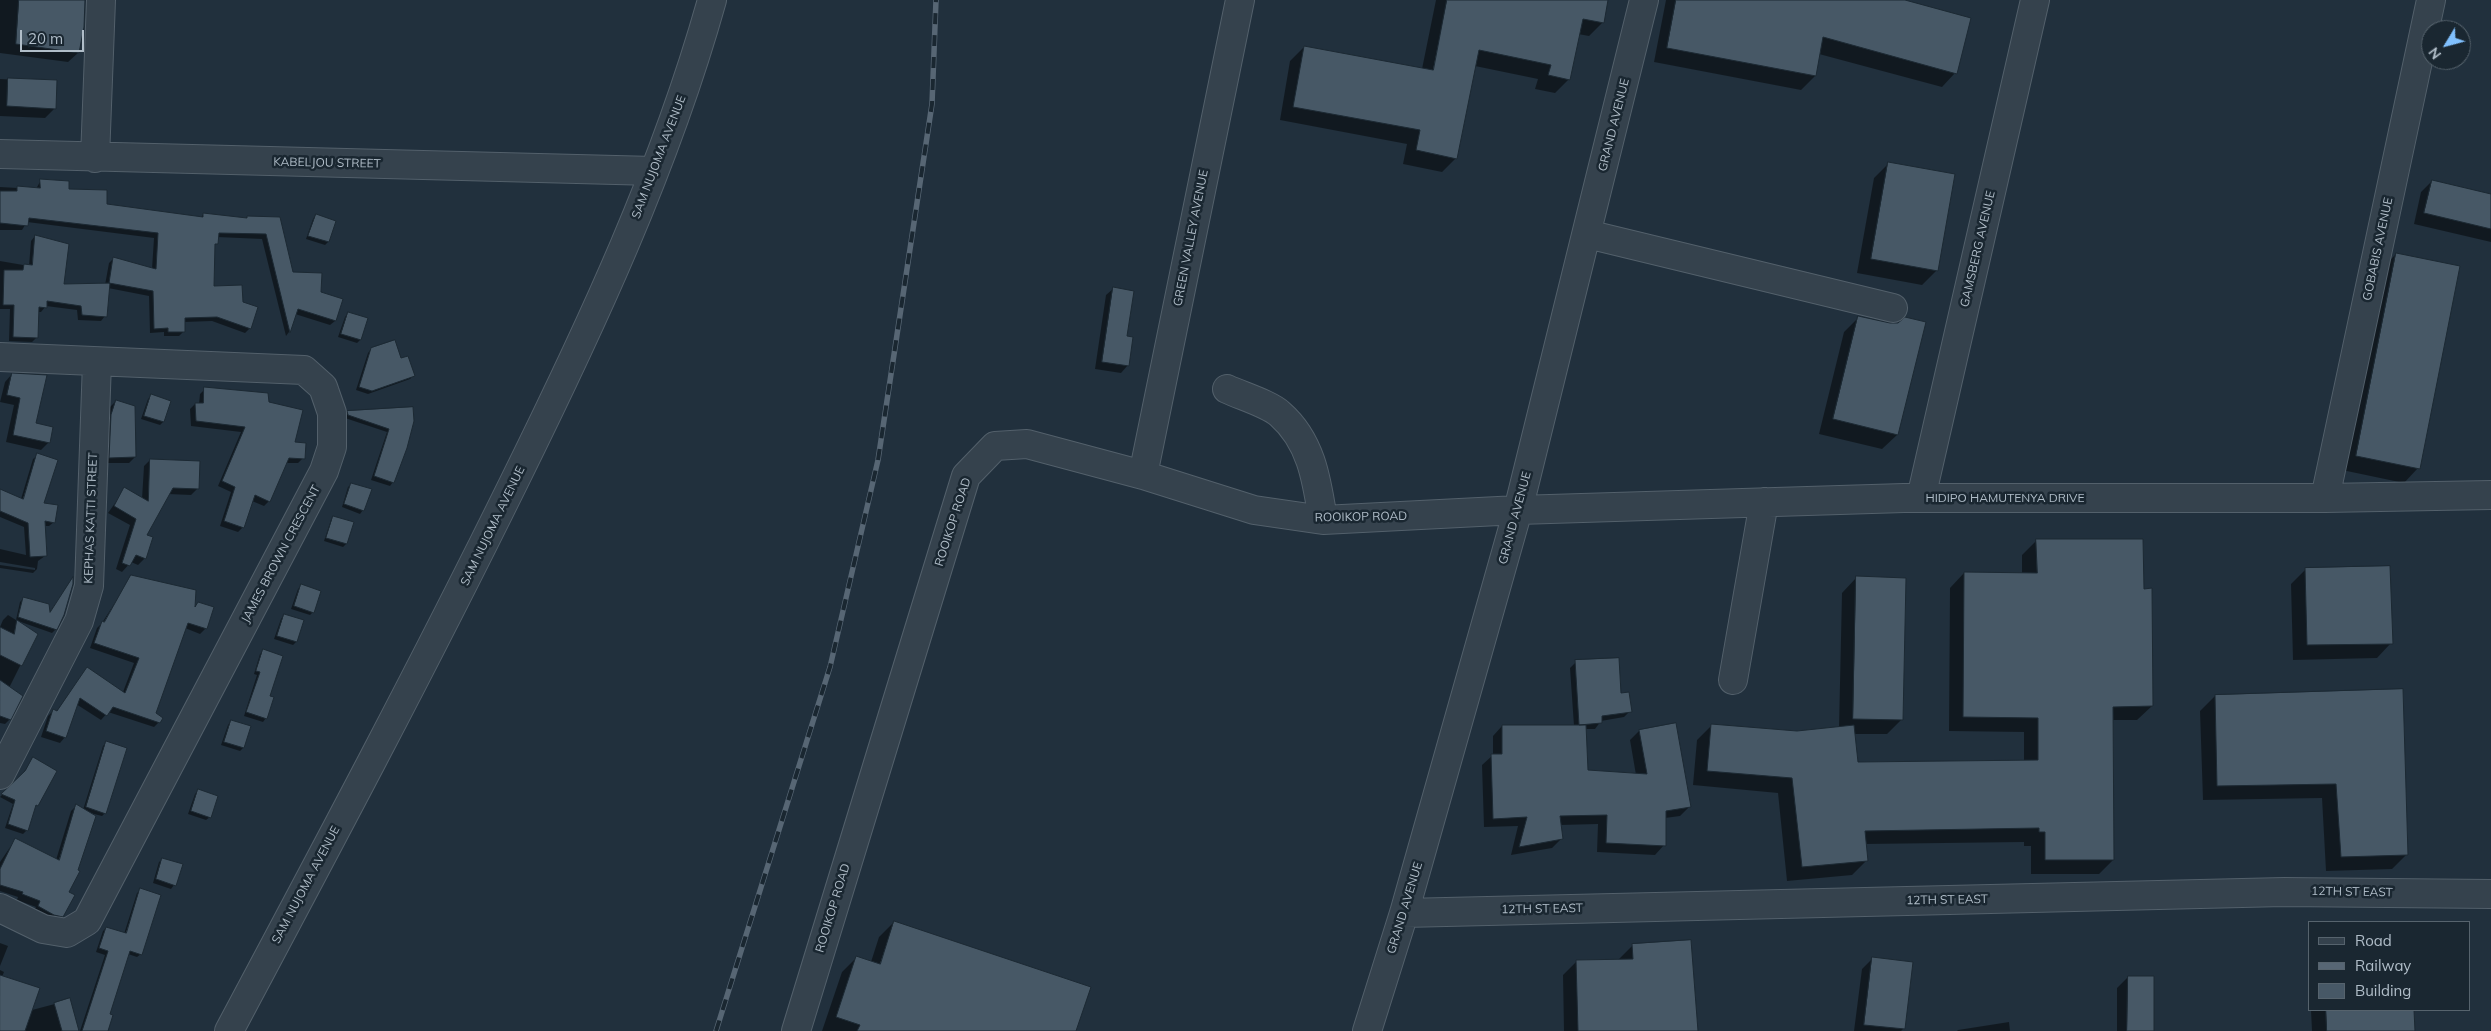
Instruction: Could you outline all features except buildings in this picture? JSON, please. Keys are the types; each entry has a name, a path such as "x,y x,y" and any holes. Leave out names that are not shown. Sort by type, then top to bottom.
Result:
{"street":[{"path":"95,158 102,0"},
{"name":"SAM NUJOMA AVENUE","path":"228,1031 437,639 567,375 629,235 654,171 694,63 712,0"},
{"name":"GREEN VALLEY AVENUE","path":"1143,476 1240,0"},
{"name":"GRAND AVENUE","path":"1367,1031 1404,913 1518,510 1644,0"},
{"name":"GAMSBERG AVENUE","path":"1921,498 2035,0"},
{"name":"GOBABIS AVENUE","path":"2325,498 2431,0"},
{"name":"KABELJOU STREET","path":"0,154 95,158 654,171"},
{"path":"1587,234 1893,308"},
{"name":"JAMES BROWN CRESCENT","path":"0,357 304,370 323,387 332,413 332,447 324,471 87,921 67,933 43,929 0,908"},
{"name":"KEPHAS KATTI STREET","path":"0,774 79,621 89,586 97,362"},
{"path":"1227,389 1279,413 1299,435 1315,470 1324,520"},
{"name":"ROOIKOP ROAD","path":"796,1031 966,476 995,446 1027,444 1143,476 1254,510 1324,520 1518,510"},
{"name":"HIDIPO HAMUTENYA DRIVE","path":"1518,510 1921,498 2491,496"},
{"path":"1733,680 1764,502"},
{"name":"12TH ST EAST","path":"1404,913 2284,892 2491,894"}],"railway":[{"path":"716,1031 830,667 878,460 932,104 936,0"}]}
